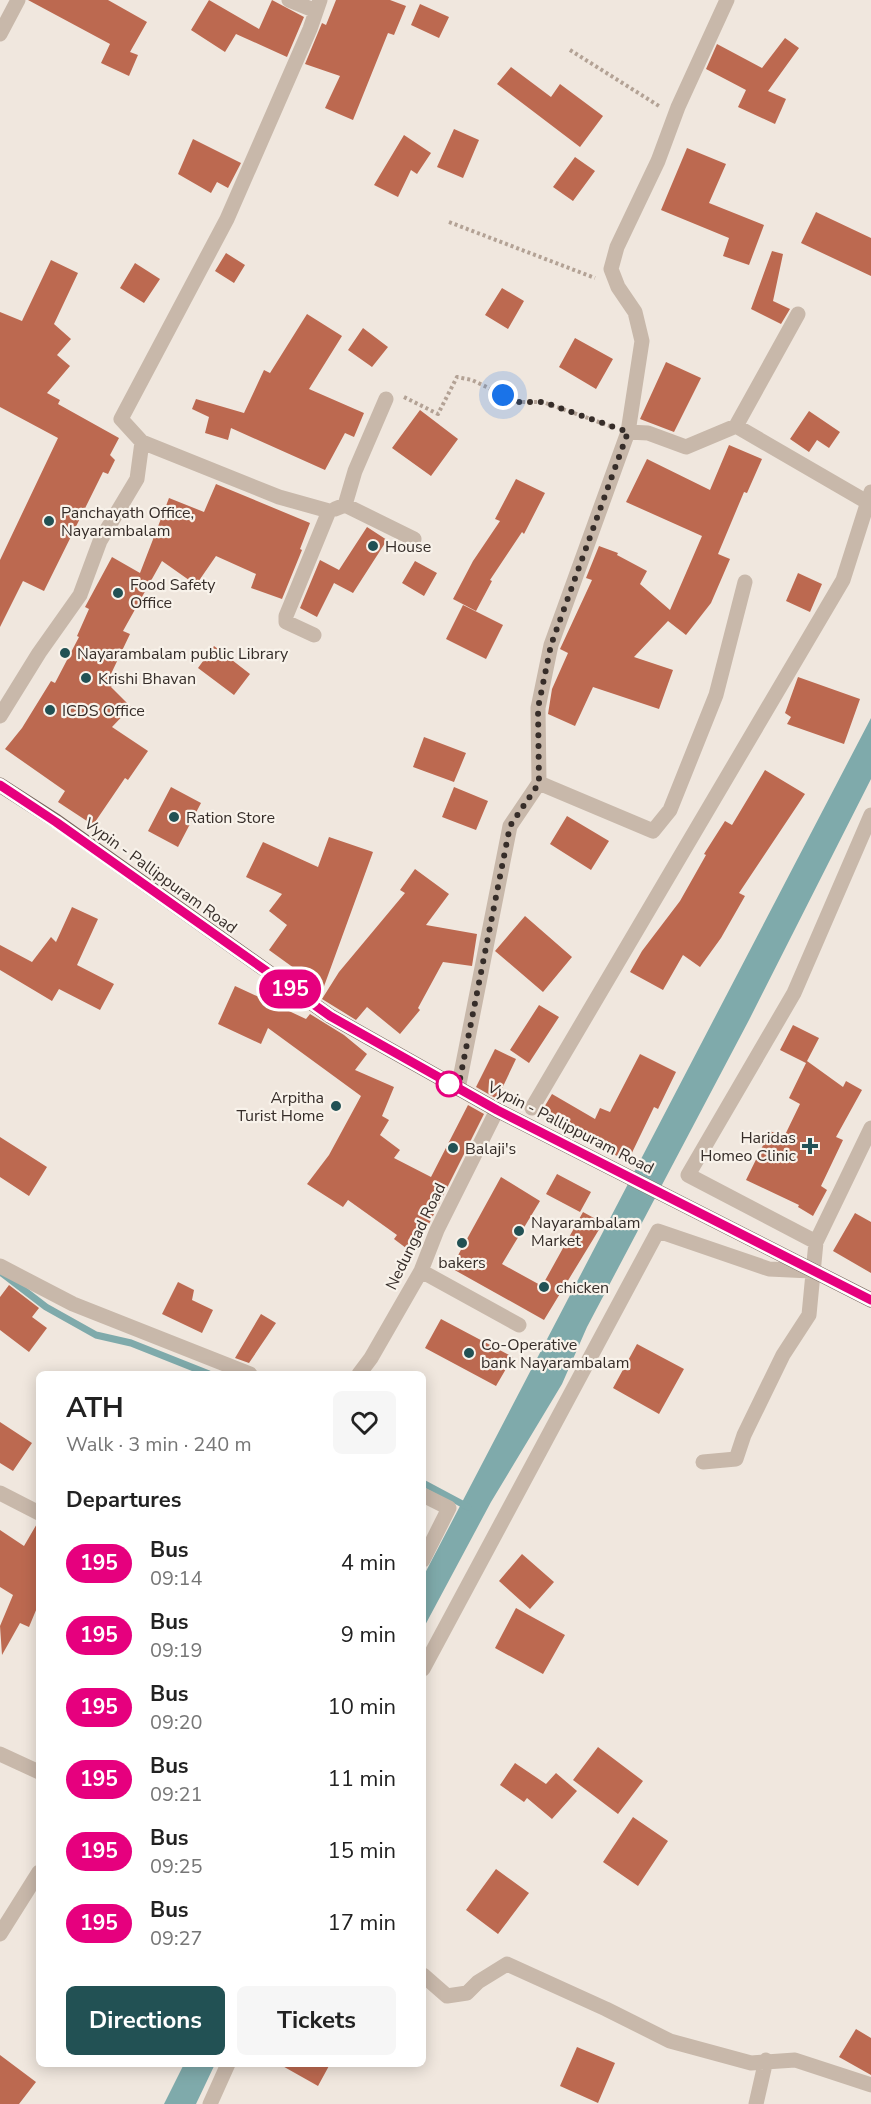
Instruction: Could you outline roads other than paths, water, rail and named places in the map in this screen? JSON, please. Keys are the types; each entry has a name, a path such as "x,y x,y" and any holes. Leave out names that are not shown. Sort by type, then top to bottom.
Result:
{"main road":[{"name":"Vypin - Pallippuram Road","path":"0,785 56,822 330,1016 419,1064 497,1110 871,1300"}],"street":[{"path":"0,34 18,0"},
{"path":"289,0 318,6 227,219 121,419 142,442 279,496 329,511 345,505 414,539"},
{"path":"458,1089 510,826 539,783 538,708 551,645 628,432 642,341 635,312 618,287 611,270 617,247 658,161 674,116 727,0"},
{"path":"628,432 648,433 686,447 736,426 798,314"},
{"path":"345,505 355,471 386,399"},
{"path":"532,1108 843,580 869,497 736,426"},
{"path":"0,716 39,653 80,595 100,541 137,479 142,442"},
{"path":"314,635 286,622 286,616 329,511"},
{"path":"539,783 653,831 670,810 716,695 745,582"},
{"path":"816,1242 688,1175 794,993 871,815"},
{"name":"Nedungad Road","path":"361,1371 422,1271 437,1230 497,1110"},
{"path":"703,1462 736,1459 744,1435 783,1355 809,1315 811,1271 816,1242 871,1128"},
{"path":"426,1663 658,1231 769,1269 811,1271"},
{"path":"0,1266 73,1304 242,1371"},
{"path":"422,1271 519,1325"},
{"path":"0,1493 36,1511"},
{"path":"426,1496 449,1508 426,1554"},
{"path":"0,1754 36,1771"},
{"path":"0,1934 36,1877"},
{"path":"426,1978 447,1996 467,1994 478,1982 507,1965 606,2009 670,2041 751,2063 766,2060 795,2060 871,2085"},
{"path":"756,2104 766,2060"},
{"path":"210,2104 227,2067"}],"water":[{"path":"871,718 871,779 749,1020 587,1327 562,1384 491,1502 426,1623 426,1571"},
{"path":"182,2067 214,2067 196,2104 164,2104"}],"waterway":[{"path":"3,1274 46,1307 96,1335 131,1343 201,1371"},
{"path":"426,1485 468,1507"}],"place":[{"name":"Panchayath Office, Nayarambalam","path":"49,521"},
{"name":"House","path":"373,546"},
{"name":"Food Safety Office","path":"118,593"},
{"name":"Nayarambalam public Library","path":"65,653"},
{"name":"Krishi Bhavan","path":"86,678"},
{"name":"ICDS Office","path":"50,710"},
{"name":"Ration Store","path":"174,817"},
{"name":"Arpitha Turist Home","path":"336,1106"},
{"name":"Haridas Homeo Clinic","path":"810,1146"},
{"name":"Balaji's","path":"453,1148"},
{"name":"Nayarambalam Market","path":"519,1231"},
{"name":"bakers","path":"462,1243"},
{"name":"chicken","path":"544,1287"},
{"name":"Co-Operative bank Nayarambalam","path":"469,1353"}]}
